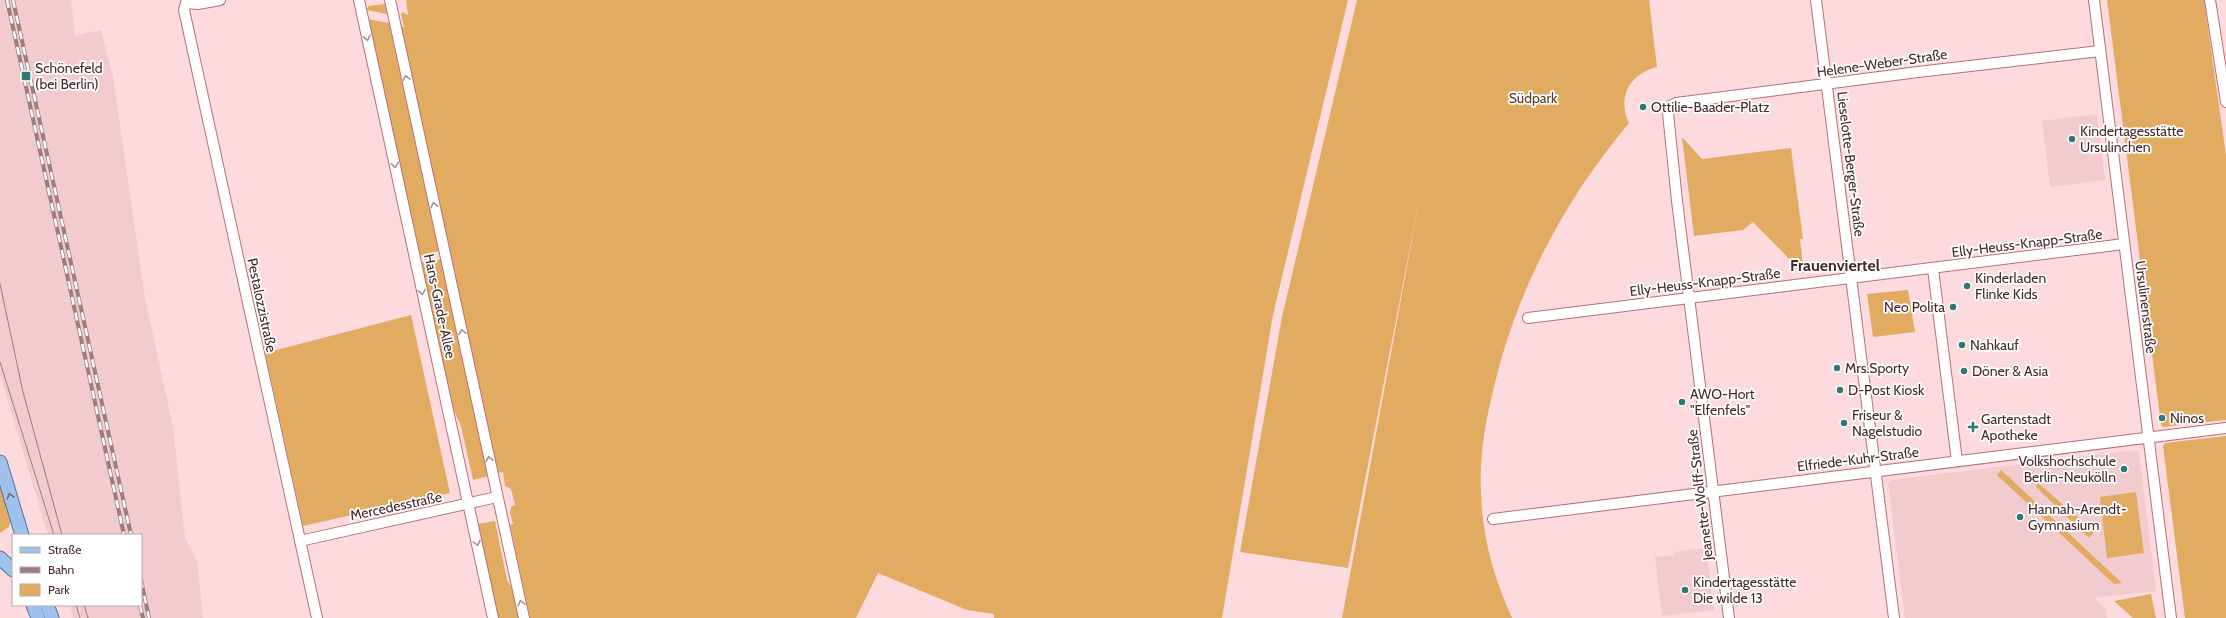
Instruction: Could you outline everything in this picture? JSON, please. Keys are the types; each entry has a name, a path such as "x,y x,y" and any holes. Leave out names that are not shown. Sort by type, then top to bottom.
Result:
{"main road":[{"path":"0,462 22,534"},
{"path":"0,558 12,569"},
{"path":"33,606 38,618"},
{"path":"47,606 52,618"}],"street":[{"path":"184,2 198,4 220,0"},
{"name":"Hans-Grade-Allee","path":"359,0 493,618"},
{"name":"Hans-Grade-Allee","path":"390,0 524,618"},
{"name":"Lieselotte-Berger-Straße","path":"1816,0 1894,618"},
{"name":"Ursulinenstraße","path":"2094,0 2171,618"},
{"path":"2210,0 2226,102"},
{"name":"Pestalozzistraße","path":"184,2 185,17 317,618"},
{"name":"Helene-Weber-Straße","path":"1670,106 1684,102 2100,50"},
{"name":"Jeanette-Wolff-Straße","path":"1670,106 1668,113 1676,201 1729,618"},
{"name":"Elly-Heuss-Knapp-Straße","path":"1528,318 1933,269 2124,244"},
{"path":"1933,269 1957,461"},
{"name":"Elfriede-Kuhr-Straße","path":"1493,519 2226,428"},
{"name":"Mercedesstraße","path":"300,541 497,497"}],"shaded area":[{"path":"0,0 71,0 75,36 101,30 113,77 145,298 173,427 185,537 197,562 203,618 73,618 70,606 142,606 142,534 48,534 0,375"},
{"name":"Kindertagesstätte Ursulinchen","path":"2097,114 2105,180 2050,187 2042,121"},
{"name":"Hannah-Arendt- Gymnasium","path":"2136,450 2139,452 2156,591 2094,598 2106,609 2107,618 1905,618 1888,483 1891,480"},
{"name":"Kindertagesstätte Die wilde 13","path":"1706,548 1714,610 1662,616 1655,557 1675,555 1675,552"}],"green space":[{"path":"406,0 1348,0 1273,315 1222,618 994,618 994,614 967,610 878,573 856,618 530,618 510,525 513,524 510,513 511,507 515,505 511,489 505,486 503,472 498,473 400,28 404,27 401,14 402,12 408,15"},
{"name":"Südpark","path":"1357,0 1649,0 1657,67 1647,70 1639,75 1628,88 1624,105 1629,123 1583,184 1545,249 1515,318 1503,354 1490,403 1485,428 1481,467 1482,509 1490,557 1512,618 1342,618 1420,196 1348,568 1240,552 1282,317"},
{"path":"2107,0 2204,0 2226,155 2226,420 2163,427 2161,425"},
{"path":"385,4 387,14 366,10 369,6"},
{"path":"367,19 389,23 439,251 419,256"},
{"path":"1682,137 1702,159 1791,148 1803,239 1800,239 1804,274 1753,222 1743,230 1694,236"},
{"path":"441,259 489,476 473,480 461,426 453,409 421,263"},
{"path":"1908,290 1915,332 1873,337 1867,294"},
{"path":"411,315 450,493 303,526 265,353"},
{"path":"2226,436 2226,618 2185,618 2163,446 2165,443"},
{"path":"2001,470 2122,583 2114,584 1997,475"},
{"path":"2027,473 2094,532 2089,538 2036,487 2037,485 2025,474"},
{"path":"0,486 11,521 9,527 0,533"},
{"path":"2136,492 2144,553 2107,558 2100,497"},
{"path":"495,521 507,580 513,590 519,618 498,618 477,524"},
{"path":"2151,594 2156,618 2133,618 2114,601"}],"tram line":[{"path":"0,284 23,392 62,534"},
{"path":"0,362 54,534"},
{"path":"76,606 80,618"},
{"path":"84,606 88,618"}],"railway":[{"path":"7,0 124,534"},
{"path":"13,0 131,534"},
{"path":"142,585 149,618"},
{"path":"140,606 143,618"}],"place":[{"name":"Schönefeld (bei Berlin)","path":"26,76"},
{"name":"Ottilie-Baader-Platz","path":"1643,107"},
{"name":"Kindertagesstätte Ursulinchen","path":"2072,139"},
{"name":"Kinderladen Flinke Kids","path":"1967,286"},
{"name":"Neo Polita","path":"1953,307"},
{"name":"Nahkauf","path":"1962,345"},
{"name":"Mrs.Sporty","path":"1837,368"},
{"name":"Döner & Asia","path":"1964,371"},
{"name":"D-Post Kiosk","path":"1840,390"},
{"name":"AWO-Hort \"Elfenfels\"","path":"1682,402"},
{"name":"Ninos","path":"2162,418"},
{"name":"Friseur & Nagelstudio","path":"1844,423"},
{"name":"Gartenstadt Apotheke","path":"1973,427"},
{"name":"Volkshochschule Berlin-Neukölln","path":"2124,469"},
{"name":"Hannah-Arendt- Gymnasium","path":"2020,517"},
{"name":"Kindertagesstätte Die wilde 13","path":"1685,590"}],"district":[{"name":"Frauenviertel","path":"1835,265"}]}
